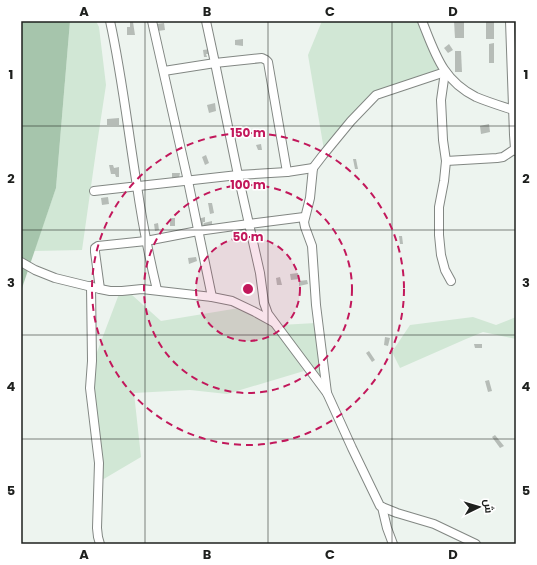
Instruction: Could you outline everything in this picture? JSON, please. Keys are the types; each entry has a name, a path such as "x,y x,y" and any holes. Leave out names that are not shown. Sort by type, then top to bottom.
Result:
{"street":[{"path":"110,21 118,59 146,241 157,290"},
{"path":"152,21 212,297"},
{"path":"206,21 260,273 264,303 268,314 327,393 352,448 380,506 382,507 393,544"},
{"path":"422,21 445,72 459,86 476,97 515,110"},
{"path":"446,161 497,158 503,157 516,150 510,21"},
{"path":"164,71 215,63 262,58 266,60 268,62 287,172"},
{"path":"445,72 441,100 443,140 446,161 439,207 439,235 441,255 445,270 451,281"},
{"path":"327,393 316,305 312,246 305,227 304,218 310,198 313,168 351,121 376,95 445,72"},
{"path":"94,191 238,175 287,172 313,168"},
{"path":"100,289 95,248 98,246 146,241 198,231 304,218"},
{"path":"21,262 35,270 55,278 100,289 116,291 142,289 157,290 232,301 276,324"},
{"path":"91,286 92,361 90,388 99,463 97,528 100,544"},
{"path":"382,507 434,524 476,544"}],"shaded area":[{"path":"21,21 70,21 56,188 21,291"},
{"path":"70,21 96,21 99,27 106,85 82,250 34,251 56,188"},
{"path":"322,21 419,21 438,69 411,81 374,93 324,150 308,55"},
{"path":"122,286 161,321 239,308 273,325 304,371 227,394 190,390 134,393 141,457 102,480 93,393 94,360"},
{"path":"473,317 496,325 516,317 516,339 483,332 400,368 392,352 410,325"},
{"path":"316,323 323,383 280,325"}],"building":[{"path":"454,21 464,21 464,38 455,38"},
{"path":"486,21 494,21 494,39 486,39"},
{"path":"130,22 133,22 135,35 127,35 127,27 130,27"},
{"path":"164,23 165,30 158,31 157,24"},
{"path":"243,39 243,46 235,45 235,40"},
{"path":"494,43 494,63 489,63 489,44"},
{"path":"449,44 453,50 448,53 444,48"},
{"path":"210,49 211,54 206,54 207,57 204,57 203,50"},
{"path":"455,51 461,51 462,72 455,72"},
{"path":"215,103 216,111 209,113 207,105"},
{"path":"119,118 119,125 107,125 107,119"},
{"path":"489,124 490,132 481,134 480,126"},
{"path":"261,144 262,150 258,150 256,145"},
{"path":"206,155 209,163 205,165 202,157"},
{"path":"353,159 356,159 358,169 355,169"},
{"path":"109,165 113,165 114,168 119,167 119,177 116,177 115,174 111,174"},
{"path":"172,173 180,173 179,178 172,178"},
{"path":"108,197 109,204 102,205 101,198"},
{"path":"208,203 212,203 214,213 210,214"},
{"path":"205,217 205,222 203,222 204,226 201,227 198,219"},
{"path":"170,218 175,218 175,226 170,226"},
{"path":"212,221 212,226 204,226 204,223"},
{"path":"158,223 159,230 155,231 154,224"},
{"path":"399,236 402,236 403,244 400,244"},
{"path":"196,257 197,261 189,264 188,258"},
{"path":"298,273 299,279 291,280 290,274"},
{"path":"280,277 282,285 277,285 276,278"},
{"path":"307,280 308,284 299,286 299,281"},
{"path":"385,337 390,338 388,346 384,345"},
{"path":"474,344 482,344 482,348 475,348"},
{"path":"369,351 375,360 372,362 366,353"},
{"path":"489,380 492,391 488,392 485,381"},
{"path":"495,435 504,446 500,448 492,437"}]}
